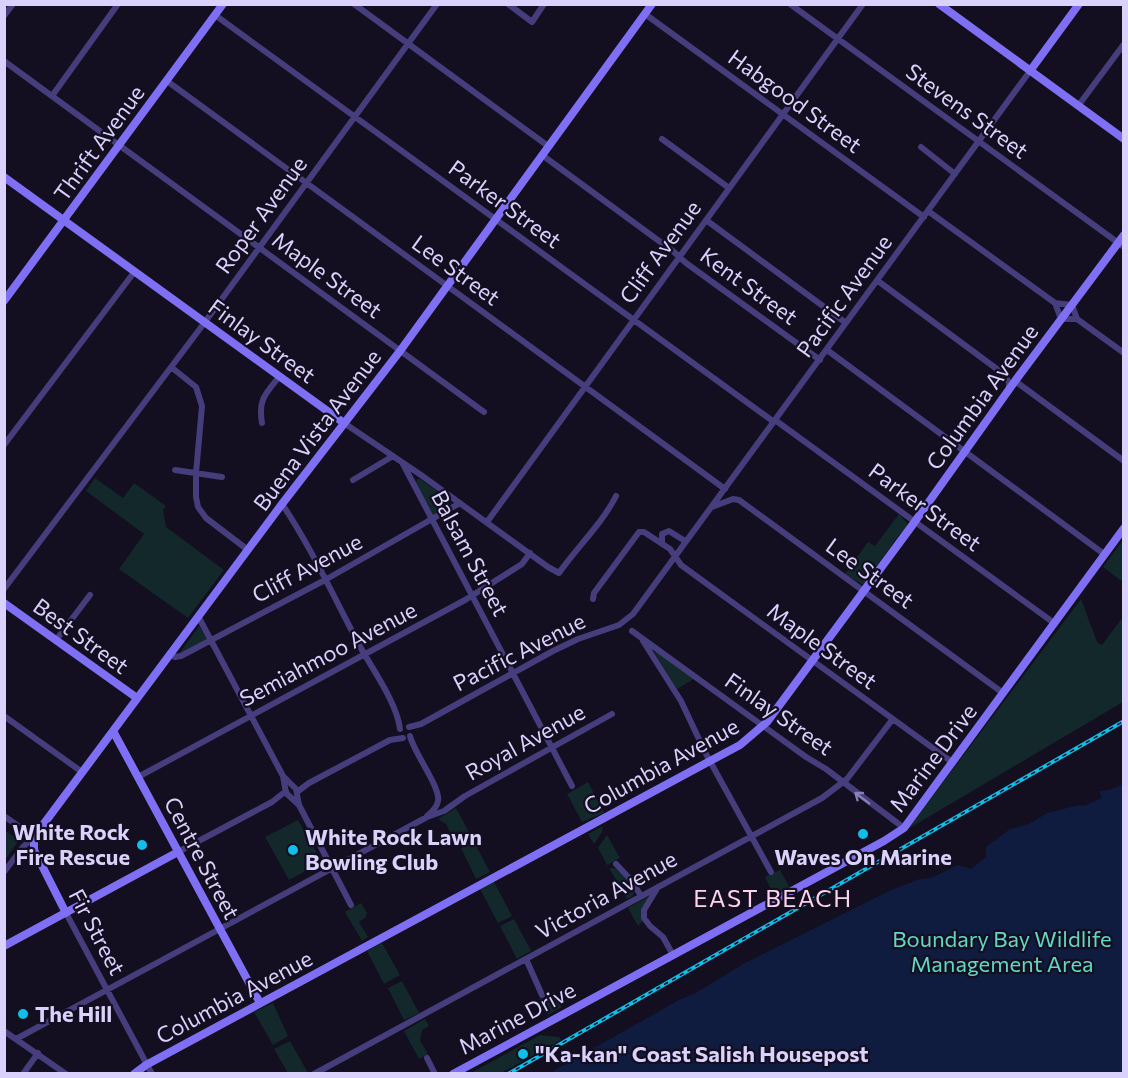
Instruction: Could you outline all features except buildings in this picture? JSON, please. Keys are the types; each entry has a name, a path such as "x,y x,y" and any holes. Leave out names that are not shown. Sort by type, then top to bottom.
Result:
{"street":[{"path":"4,16 13,4"},
{"path":"51,96 118,4"},
{"name":"Thrift Avenue","path":"4,301 223,4"},
{"path":"354,4 548,146"},
{"name":"Roper Avenue","path":"4,590 205,322 437,4"},
{"path":"508,4 532,22 544,4"},
{"name":"Buena Vista Avenue","path":"4,872 23,847 34,837 282,504 400,351 652,4"},
{"name":"Stevens Street","path":"790,4 1122,242"},
{"name":"Cliff Avenue","path":"487,522 863,4"},
{"path":"939,4 1124,139"},
{"path":"1030,71 1078,4"},
{"name":"Habgood Street","path":"645,14 782,115 1055,303 1072,306"},
{"name":"Parker Street","path":"215,15 1054,623"},
{"path":"1078,106 1124,45"},
{"name":"Maple Street","path":"4,62 484,412"},
{"name":"Pacific Avenue","path":"406,733 566,644 625,622 633,614 1030,71"},
{"name":"Lee Street","path":"167,81 725,489"},
{"path":"662,139 729,188"},
{"path":"921,147 955,174"},
{"name":"Kent Street","path":"542,154 820,360"},
{"name":"Finlay Street","path":"4,177 344,423 559,573 616,496"},
{"path":"706,220 846,323"},
{"name":"Columbia Avenue","path":"134,1074 146,1065 260,1003 740,745 764,726 915,522 1009,389 1122,242"},
{"path":"4,446 135,271"},
{"path":"878,280 1005,375 1009,389"},
{"path":"1055,303 1061,319 1077,319"},
{"path":"1072,306 1077,319 1124,353"},
{"path":"827,350 1104,554"},
{"path":"171,367 189,380 200,396 202,406 196,473 198,507 206,518 248,550"},
{"path":"1005,375 1018,377 1124,461"},
{"path":"262,423 260,408 279,376"},
{"path":"352,480 393,456"},
{"name":"Balsam Street","path":"403,464 572,786"},
{"path":"175,470 222,477"},
{"name":"Lee Street","path":"711,507 733,499 739,500 1003,693"},
{"name":"Cliff Avenue","path":"170,655 181,656 325,580 460,503"},
{"path":"282,504 325,580 438,794 436,806 427,817"},
{"name":"Marine Drive","path":"453,1074 884,841 904,828 1124,528"},
{"path":"662,542 662,534 669,531 685,542"},
{"path":"593,599 594,593 639,532 644,532 662,542 675,555"},
{"name":"Semiahmoo Avenue","path":"138,777 472,596 522,564 530,554"},
{"name":"Maple Street","path":"675,555 681,565 952,762"},
{"path":"57,640 90,595"},
{"name":"Best Street","path":"4,603 137,699"},
{"path":"198,616 351,905"},
{"name":"Finlay Street","path":"632,631 904,828"},
{"path":"640,637 681,701 710,761 771,872"},
{"name":"Royal Avenue","path":"16,1039 427,817 444,811 612,714"},
{"path":"4,716 82,772"},
{"name":"Victoria Avenue","path":"314,1074 814,803 843,782 892,720"},
{"name":"Centre Street","path":"113,731 260,1003"},
{"path":"4,946 406,733"},
{"name":"Royal Avenue","path":"438,794 446,801 456,802"},
{"path":"4,816 34,837"},
{"name":"Fir Street","path":"34,837 34,850 152,1074"},
{"path":"616,864 632,881 641,896"},
{"path":"659,886 644,910 644,918 663,937 673,955"},
{"path":"526,959 542,996"},
{"path":"4,1031 66,1074"},
{"path":"23,1074 38,1053"},
{"path":"427,1058 435,1074"}],"green space":[{"path":"95,478 123,498 134,483 166,506 163,510 166,527 224,570 188,618 119,569 144,534 86,491"},
{"path":"417,479 448,499 450,505 433,515 416,484"},
{"path":"899,514 908,524 870,579 863,585 845,574 868,542 875,546"},
{"path":"1123,540 1123,582 1103,567"},
{"path":"1081,599 1097,642 1102,645 1123,617 1123,702 908,829"},
{"path":"199,626 207,639 179,654"},
{"path":"654,652 659,653 694,679 677,689"},
{"path":"588,782 604,813 582,822 567,794"},
{"path":"456,808 472,838 457,847 446,824 438,819"},
{"name":"White Rock Lawn Bowling Club","path":"298,820 322,862 289,880 265,837"},
{"path":"603,826 602,832 594,844 588,834"},
{"path":"4,830 19,840 5,860 4,860"},
{"path":"607,835 620,858 607,865 598,848"},
{"path":"474,842 490,872 476,879 461,848"},
{"path":"609,868 620,872 627,880 634,889 633,896 627,899"},
{"path":"780,870 790,888 774,896 765,877"},
{"path":"494,882 512,916 498,923 480,889"},
{"path":"649,896 642,909 642,922 638,926 628,908"},
{"path":"361,903 367,913 365,918 359,922 368,937 362,941 345,912"},
{"path":"514,919 531,951 517,959 500,926"},
{"path":"382,943 400,975 384,984 367,951"},
{"path":"402,981 419,1013 404,1020 388,988"},
{"path":"553,992 562,1007 548,1015 539,999"},
{"path":"273,1003 288,1036 273,1045 254,1012"},
{"path":"425,1019 429,1026 422,1030 420,1040 428,1054 419,1059 404,1031"},
{"path":"540,1035 559,1037 561,1040 501,1073 471,1073"},
{"path":"290,1041 308,1073 288,1073 274,1049"}],"water":[{"name":"Boundary Bay Wildlife Management Area","path":"1123,784 1123,1073 550,1073 679,1000 694,994 743,964 891,890 920,879 931,878 958,865 971,869 986,857 986,847 1010,829 1029,824 1047,813 1079,805 1084,806 1102,798 1099,791 1113,789"}],"railway":[{"path":"508,1074 1124,721"}],"place":[{"name":"Waves On Marine","path":"863,834"},
{"name":"White Rock Fire Rescue","path":"142,845"},
{"name":"White Rock Lawn Bowling Club","path":"293,850"},
{"name":"The Hill","path":"23,1014"},
{"name":"\"Ka-kan\" Coast Salish Housepost","path":"523,1054"}],"district":[{"name":"EAST BEACH","path":"773,899"}]}
